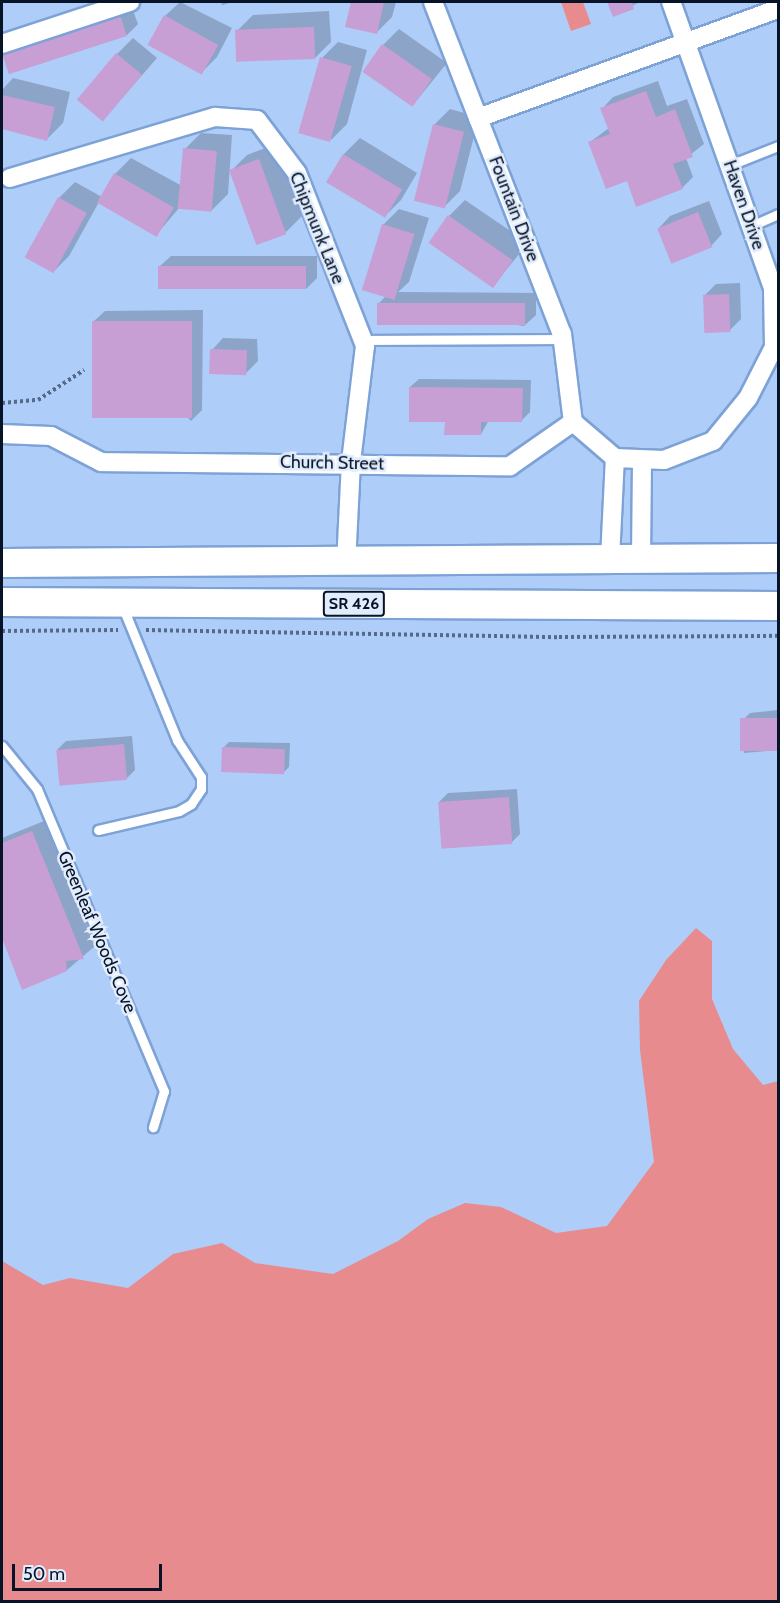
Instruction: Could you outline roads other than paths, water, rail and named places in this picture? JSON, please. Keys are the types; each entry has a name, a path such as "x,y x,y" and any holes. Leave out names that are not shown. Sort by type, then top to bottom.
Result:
{"main road":[{"path":"2,563 778,558"},
{"name":"SR 426","path":"2,602 778,606"}],"street":[{"path":"2,44 129,2"},
{"name":"Fountain Drive","path":"433,2 563,339 573,423"},
{"name":"Haven Drive","path":"642,461 664,460 713,441 747,398 776,347 773,288 688,44 671,2"},
{"path":"478,118 688,44 778,9"},
{"name":"Chipmunk Lane","path":"10,178 215,117 257,120 297,173 365,346 351,462 346,562"},
{"path":"573,423 615,458 642,461 641,558"},
{"name":"Church Street","path":"2,434 51,436 101,462 351,462 510,466 573,423"},
{"path":"610,559 615,458"}],"lane":[{"path":"730,165 778,146"},
{"path":"751,226 778,214"},
{"path":"362,340 563,339"},
{"path":"98,830 179,811 191,804 201,789 201,777 177,740 121,603"},
{"name":"Greenleaf Woods Cove","path":"2,746 37,789 164,1091 153,1127"}]}
